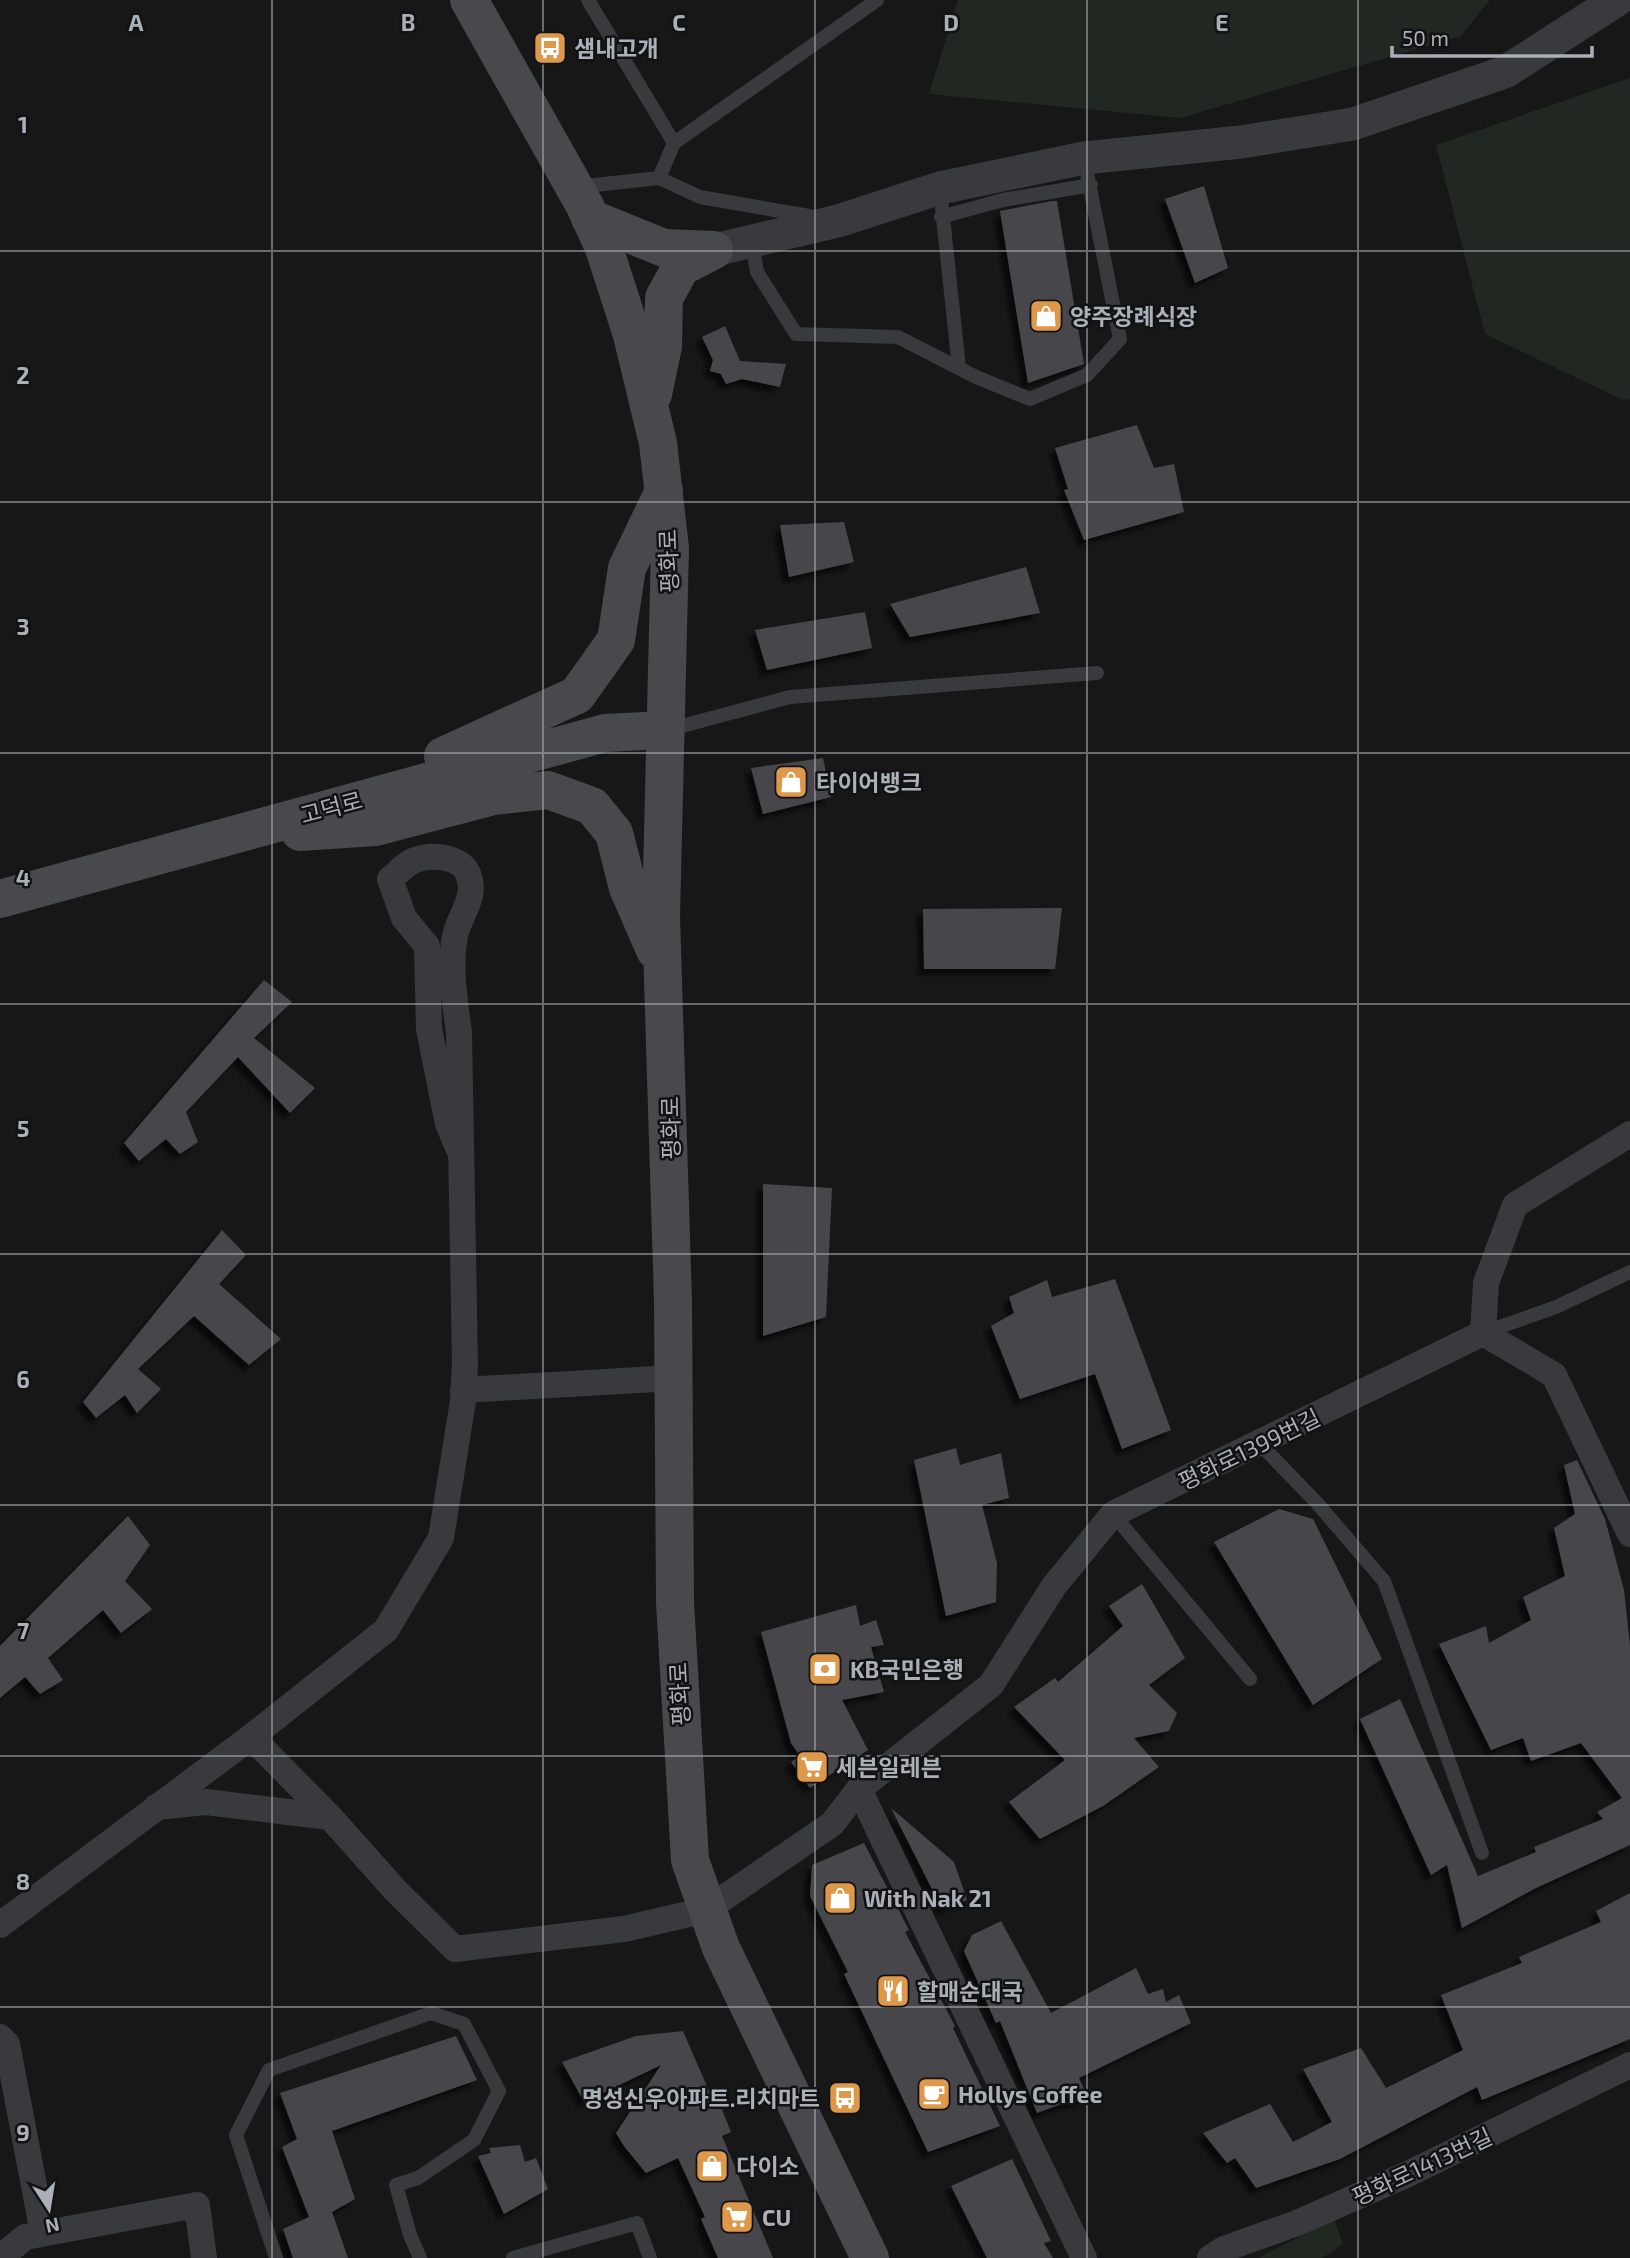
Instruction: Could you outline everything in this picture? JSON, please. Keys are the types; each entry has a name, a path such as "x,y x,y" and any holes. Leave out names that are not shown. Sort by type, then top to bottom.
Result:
{"main road":[{"name":"평화로","path":"469,0 582,203 604,248 632,335 650,410 664,491 670,548 662,916 674,1378 675,1602 683,1777 690,1860 706,1910 738,1987 870,2258"},
{"path":"582,203 664,248 714,250"},
{"path":"650,410 663,346 664,298 681,267 714,250"},
{"path":"320,810 577,695 616,640 627,568 664,491"},
{"name":"고덕로","path":"0,899 617,730 665,730"},
{"path":"222,837 375,827 494,796 548,790 592,806 614,833 628,888 664,970"}],"street":[{"path":"714,250 838,221 1088,171 1353,124 1504,72 1617,0"},
{"path":"0,1925 251,1737 386,1630 440,1538 463,1390 459,1033 453,983 455,935 470,897 468,874 458,863 437,856 412,861 390,879 404,918 427,946 429,1029 448,1124 460,1152"},
{"path":"1630,1134 1515,1205 1486,1283 1483,1333 1554,1375 1630,1534"},
{"name":"평화로1399번길","path":"706,1910 832,1824 859,1789 991,1685 1054,1586 1113,1514 1483,1333"},
{"path":"463,1390 674,1378"},
{"path":"251,1737 330,1817 396,1891 455,1949 624,1928 706,1910"},
{"path":"859,1789 1084,2258"},
{"path":"156,1807 206,1801 330,1817"},
{"path":"0,2037 6,2044 43,2233"},
{"name":"평화로1413번길","path":"1210,2258 1224,2249 1297,2223 1408,2174 1630,2065"},
{"path":"0,2258 25,2237 197,2205 204,2258"}],"lane":[{"path":"588,0 674,143"},
{"path":"659,178 674,143 877,0"},
{"path":"752,240 757,272 796,334 898,337 1030,399 1087,375 1120,339 1088,171"},
{"path":"582,203 659,178 700,197 838,221"},
{"path":"940,202 960,368"},
{"path":"665,730 790,697 1097,673"},
{"path":"1483,1333 1556,1307 1630,1272"},
{"path":"1260,1444 1317,1503 1384,1581 1482,1853"},
{"path":"1113,1514 1250,1679"},
{"path":"276,2258 236,2136 268,2070 431,2014 464,2024 499,2091 474,2140 418,2178 396,2185 410,2235 420,2258"},
{"path":"513,2258 637,2223 650,2258"}],"shaded area":[{"path":"958,0 1490,0 1461,36 1180,118 929,94"},
{"path":"1630,78 1630,399 1623,400 1485,334 1436,145"},
{"path":"1334,2219 1343,2244 1322,2258 1258,2258"}],"building":[{"path":"1204,186 1228,268 1195,283 1165,199"},
{"name":"양주장례식장","path":"1057,201 1084,364 1028,383 1000,211"},
{"path":"725,326 740,361 786,364 780,387 742,379 726,384 721,374 710,371 713,360 702,337"},
{"path":"1137,425 1154,468 1174,464 1184,512 1084,540 1064,490 1068,489 1055,448"},
{"path":"844,522 854,562 789,577 780,525"},
{"path":"1026,567 1040,613 910,637 890,604"},
{"path":"865,612 872,648 767,670 755,630"},
{"name":"타이어뱅크","path":"823,758 831,797 763,814 751,768"},
{"path":"1062,908 1055,969 924,969 923,909"},
{"path":"264,980 292,1002 254,1038 315,1088 290,1113 238,1057 186,1112 198,1142 180,1154 166,1139 139,1161 124,1143"},
{"path":"763,1184 832,1188 826,1317 763,1336"},
{"path":"222,1230 246,1255 219,1284 281,1339 249,1365 194,1316 138,1369 161,1389 137,1413 125,1395 96,1418 83,1402"},
{"path":"1115,1279 1171,1430 1122,1449 1095,1374 1020,1399 991,1326 1014,1313 1009,1297 1047,1280 1052,1297"},
{"path":"956,1448 960,1465 1001,1453 1009,1498 982,1505 997,1563 996,1602 946,1616 914,1460"},
{"path":"1577,1460 1605,1519 1624,1590 1630,1646 1630,1845 1536,1888 1462,1928 1447,1865 1431,1875 1360,1719 1400,1699 1478,1876 1536,1852 1534,1847 1603,1819 1597,1812 1622,1798 1581,1743 1531,1761 1523,1738 1491,1750 1439,1644 1486,1626 1489,1643 1531,1620 1523,1597 1565,1576 1554,1528 1575,1514 1564,1465"},
{"path":"1279,1509 1313,1519 1382,1659 1313,1705 1214,1542"},
{"path":"128,1516 150,1545 125,1581 152,1609 121,1633 103,1610 48,1658 63,1680 40,1694 25,1677 0,1698 0,1646"},
{"path":"1142,1584 1185,1658 1149,1685 1177,1713 1169,1731 1134,1738 1159,1767 1103,1806 1040,1839 1009,1802 1065,1760 1014,1707 1055,1678 1058,1682 1123,1626 1109,1606"},
{"name":"KB국민은행","path":"856,1605 860,1626 876,1620 884,1645 871,1647 884,1692 842,1700 868,1750 810,1788 791,1762 800,1756 791,1743 761,1632"},
{"path":"891,1808 954,1862 967,1900 942,1909"},
{"path":"864,1843 909,1930 905,1932 955,2026 953,2028 1000,2126 928,2152 844,1974 848,1972 810,1896 812,1865"},
{"path":"1630,1893 1630,2039 1482,2100 1477,2087 1340,2159 1256,2188 1235,2158 1227,2163 1203,2133 1270,2104 1293,2142 1332,2122 1303,2069 1361,2048 1386,2088 1463,2050 1441,1995 1522,1963 1519,1957 1601,1922 1596,1911"},
{"path":"1001,1921 1051,2013 1136,1968 1148,1994 1163,1989 1166,2002 1179,1995 1191,2023 1079,2078 1087,2096 1068,2105 1067,2102 1037,2113 1000,2021 996,2023 964,1951 972,1935"},
{"path":"683,2031 709,2091 715,2092 731,2132 722,2136 773,2258 718,2258 701,2219 705,2217 678,2158 646,2173 616,2133 661,2065 584,2102 562,2062 636,2036"},
{"path":"456,2036 477,2080 332,2131 355,2199 332,2212 348,2258 293,2258 283,2229 309,2217 282,2147 297,2139 280,2093"},
{"path":"520,2145 525,2162 536,2158 548,2189 504,2214 478,2156 491,2153 489,2148"},
{"path":"1012,2159 1051,2241 1044,2243 1053,2258 987,2258 951,2186"}],"place":[{"name":"샘내고개","path":"550,48"},
{"name":"양주장례식장","path":"1046,316"},
{"name":"타이어뱅크","path":"791,782"},
{"name":"KB국민은행","path":"825,1669"},
{"name":"세븐일레븐","path":"812,1767"},
{"name":"With Nak 21","path":"840,1898"},
{"name":"할매순대국","path":"893,1991"},
{"name":"Hollys Coffee","path":"934,2094"},
{"name":"명성신우아파트.리치마트","path":"845,2098"},
{"name":"다이소","path":"712,2166"},
{"name":"CU","path":"737,2217"}]}
